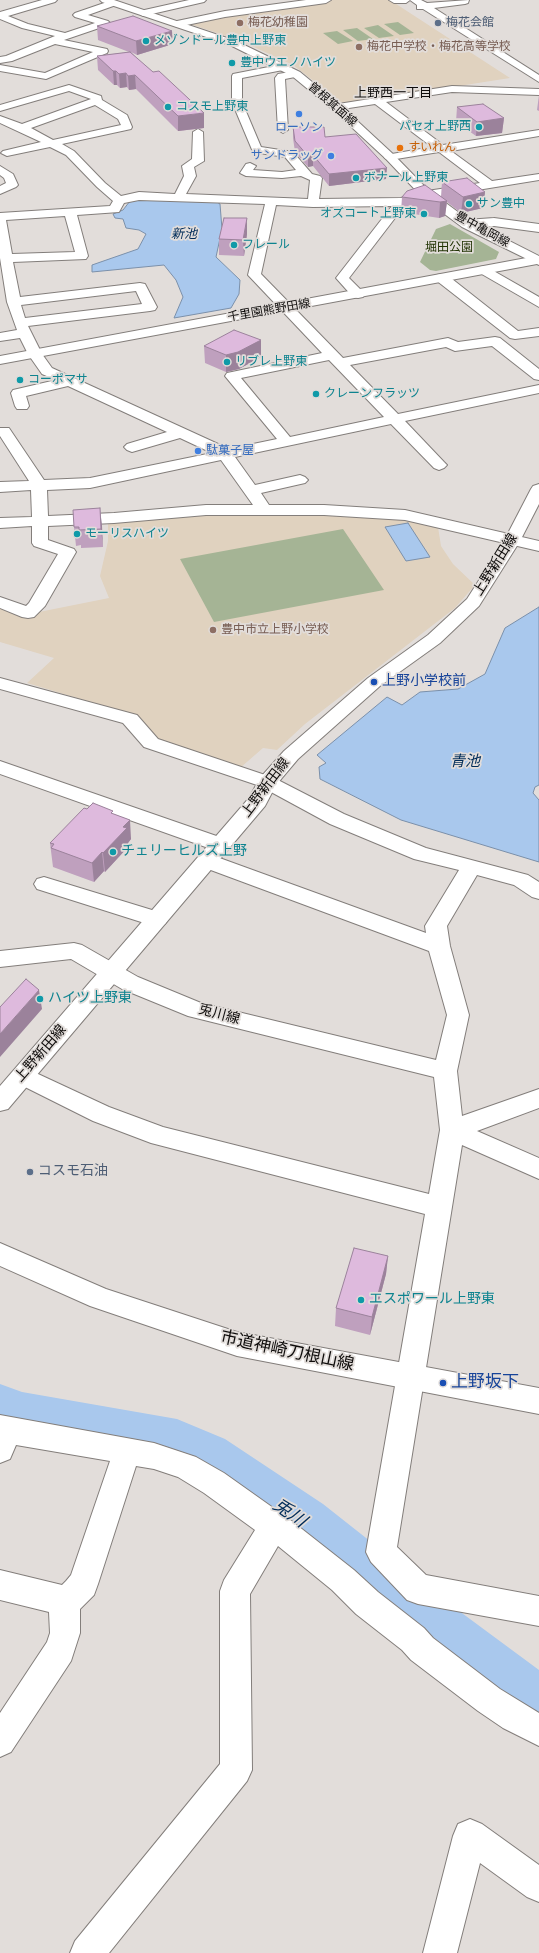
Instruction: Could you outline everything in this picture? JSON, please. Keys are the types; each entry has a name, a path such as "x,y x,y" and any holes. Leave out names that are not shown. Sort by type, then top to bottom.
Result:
{"street":[{"path":"24,0 37,4"},
{"path":"1,14 52,0"},
{"path":"143,13 201,0"},
{"path":"177,24 291,2 326,0"},
{"path":"394,0 406,5 425,7 465,1 464,0"},
{"path":"415,0 539,79"},
{"path":"0,60 8,59 56,41 65,36 104,23 78,15 109,1"},
{"name":"曽根箕面線","path":"109,1 233,43 296,74 336,107 390,157 427,195"},
{"path":"241,4 249,10"},
{"path":"1,14 25,26 65,36"},
{"path":"12,30 25,26"},
{"path":"0,68 46,76 103,51 56,41"},
{"path":"284,67 237,76 237,102 257,150 289,154 308,176 316,178 313,203"},
{"path":"283,130 280,78 282,76 296,74"},
{"path":"0,108 69,88 97,98 96,102"},
{"path":"336,107 452,89 539,92"},
{"path":"452,89 470,102"},
{"path":"377,101 490,185"},
{"path":"7,153 127,127 123,117 96,102 22,128"},
{"path":"0,119 53,143 70,153 101,185 119,200"},
{"path":"508,128 533,145"},
{"path":"179,196 190,176 188,166 198,161 198,132"},
{"path":"390,157 539,133"},
{"path":"250,166 246,173 282,175 304,172"},
{"path":"0,169 9,176 12,185 0,190"},
{"path":"119,200 139,196 179,196 271,202 401,202 427,195 539,177"},
{"name":"豊中亀岡線","path":"427,195 466,224 538,260"},
{"path":"0,217 115,209 119,200"},
{"path":"271,202 254,275 439,465"},
{"path":"358,294 342,278 401,202"},
{"path":"6,266 82,256 70,213"},
{"path":"0,221 6,266 22,328 35,354 47,371 67,382 224,453 264,508"},
{"path":"466,224 494,222 539,228"},
{"name":"千里園熊野田線","path":"0,360 538,260"},
{"path":"485,270 539,303"},
{"path":"442,278 515,335 539,332"},
{"path":"0,308 15,304 140,287 150,307 22,328 0,337"},
{"path":"286,441 232,376 448,342 455,347 495,341 539,376"},
{"path":"22,406 18,393 67,382"},
{"path":"0,487 90,483 224,453 539,389"},
{"path":"0,432 4,431 39,485 40,543 68,552 36,606 28,613 0,602"},
{"path":"132,447 182,433"},
{"path":"251,491 300,480"},
{"name":"上野新田線","path":"0,1102 258,801 268,782 290,755 374,682 434,639 473,602 512,541 539,489"},
{"path":"0,522 114,518 206,510 264,508 324,510 405,515 512,541 539,546"},
{"path":"0,683 130,719 152,743 268,782 336,819 421,854 472,866 521,880 539,892"},
{"path":"0,767 221,845"},
{"path":"207,861 439,946"},
{"path":"472,866 436,926 439,946 458,1015 445,1071 452,1130 381,1552 418,1589 539,1611"},
{"path":"44,884 157,919"},
{"name":"兎川線","path":"0,960 74,951 130,983 196,1010 445,1071"},
{"path":"23,1076 101,1114 160,1136 438,1207"},
{"path":"452,1130 539,1098"},
{"path":"452,1130 539,1169"},
{"name":"市道神崎刀根山線","path":"0,1254 99,1298 237,1344 539,1401"},
{"path":"2,1436 127,1452 163,1458 186,1466 214,1483 274,1526 343,1580 367,1603 413,1639 422,1649 510,1715 539,1730"},
{"path":"0,1742 60,1650 65,1633 64,1614 67,1601 83,1584 127,1452"},
{"path":"87,1953 236,1770 235,1591 274,1526"},
{"path":"0,1585 67,1601"},
{"path":"440,1953 470,1836 539,1885"}],"shaded area":[{"name":"梅花中学校・梅花高等学校","path":"333,0 390,0 510,78 350,103 341,102 293,65 241,41 187,23 226,14"},
{"name":"豊中市立上野小学校","path":"258,512 367,515 406,519 438,527 441,546 453,564 475,585 455,608 305,724 277,750 263,748 240,768 159,742 137,716 27,683 54,658 0,642 0,605 30,619 39,612 109,598 100,576 108,541 108,522"}],"green space":[{"path":"398,22 414,33 400,35 384,24"},
{"path":"378,25 394,36 379,38 364,28"},
{"path":"357,28 373,39 358,41 343,30"},
{"path":"337,31 353,41 338,44 323,33"},
{"name":"堀田公園","path":"450,224 499,252 496,259 436,271 430,270 420,262 436,229"},
{"path":"343,529 384,590 214,622 180,559"}],"water":[{"name":"新池","path":"142,198 214,200 220,204 222,229 216,257 240,280 239,294 231,308 174,318 183,297 176,280 164,265 92,272 92,265 138,249 146,234 139,230 126,228 123,219 115,218 113,214 123,210 130,201"},
{"path":"408,523 430,557 406,561 385,527"},
{"name":"青池","path":"539,607 539,785 535,787 533,793 539,800 539,862 401,820 320,779 319,767 326,763 317,755 387,697 402,705 420,692 458,689 485,674 505,628"}],"building":[{"path":"133,16 172,31 136,41 97,26"},
{"path":"130,52 153,72 159,71 204,113 178,116 135,75 128,76 126,73 119,74 116,71 113,71 97,56"},
{"path":"483,104 504,118 477,122 457,107"},
{"path":"293,127 324,127 325,137 356,134 387,168 329,174 313,155 308,156 295,141"},
{"path":"467,178 485,192 463,197 442,182"},
{"path":"425,185 447,201 440,202 402,197 407,191"},
{"path":"224,218 247,218 243,240 219,239"},
{"path":"234,330 261,340 238,352 226,355 204,346"},
{"path":"100,508 101,529 79,530 79,527 74,527 73,510"},
{"path":"93,803 113,811 111,813 130,820 123,827 127,828 92,863 51,848 54,844 50,843 84,808 87,809"},
{"path":"26,979 39,990 0,1034 0,1007"},
{"name":"エスポワール上野東","path":"354,1248 388,1256 372,1317 336,1308"}],"waterway":[{"name":"兎川","path":"0,1408 22,1416 177,1443 206,1456 304,1523 431,1625 518,1690 539,1702"}],"place":[{"name":"梅花幼稚園","path":"240,23"},
{"name":"梅花会館","path":"438,23"},
{"name":"メゾンドール豊中上野東","path":"146,41"},
{"name":"梅花中学校・梅花高等学校","path":"359,47"},
{"name":"豊中ウエノハイツ","path":"232,63"},
{"name":"コスモ上野東","path":"168,107"},
{"name":"ローソン","path":"299,114"},
{"name":"パセオ上野西","path":"479,127"},
{"name":"すいれん","path":"400,148"},
{"name":"サンドラッグ","path":"331,156"},
{"name":"ボナール上野東","path":"356,178"},
{"name":"サン豊中","path":"469,204"},
{"name":"オズコート上野東","path":"424,214"},
{"name":"フレール","path":"234,245"},
{"name":"リブレ上野東","path":"227,362"},
{"name":"コーポマサ","path":"20,380"},
{"name":"クレーンフラッツ","path":"316,394"},
{"name":"駄菓子屋","path":"198,451"},
{"name":"モーリスハイツ","path":"77,534"},
{"name":"豊中市立上野小学校","path":"213,630"},
{"name":"上野小学校前","path":"374,682"},
{"name":"チェリーヒルズ上野","path":"113,852"},
{"name":"ハイツ上野東","path":"40,999"},
{"name":"コスモ石油","path":"30,1172"},
{"name":"エスポワール上野東","path":"361,1300"},
{"name":"上野坂下","path":"443,1383"}],"district":[{"name":"上野西一丁目","path":"393,94"}]}
